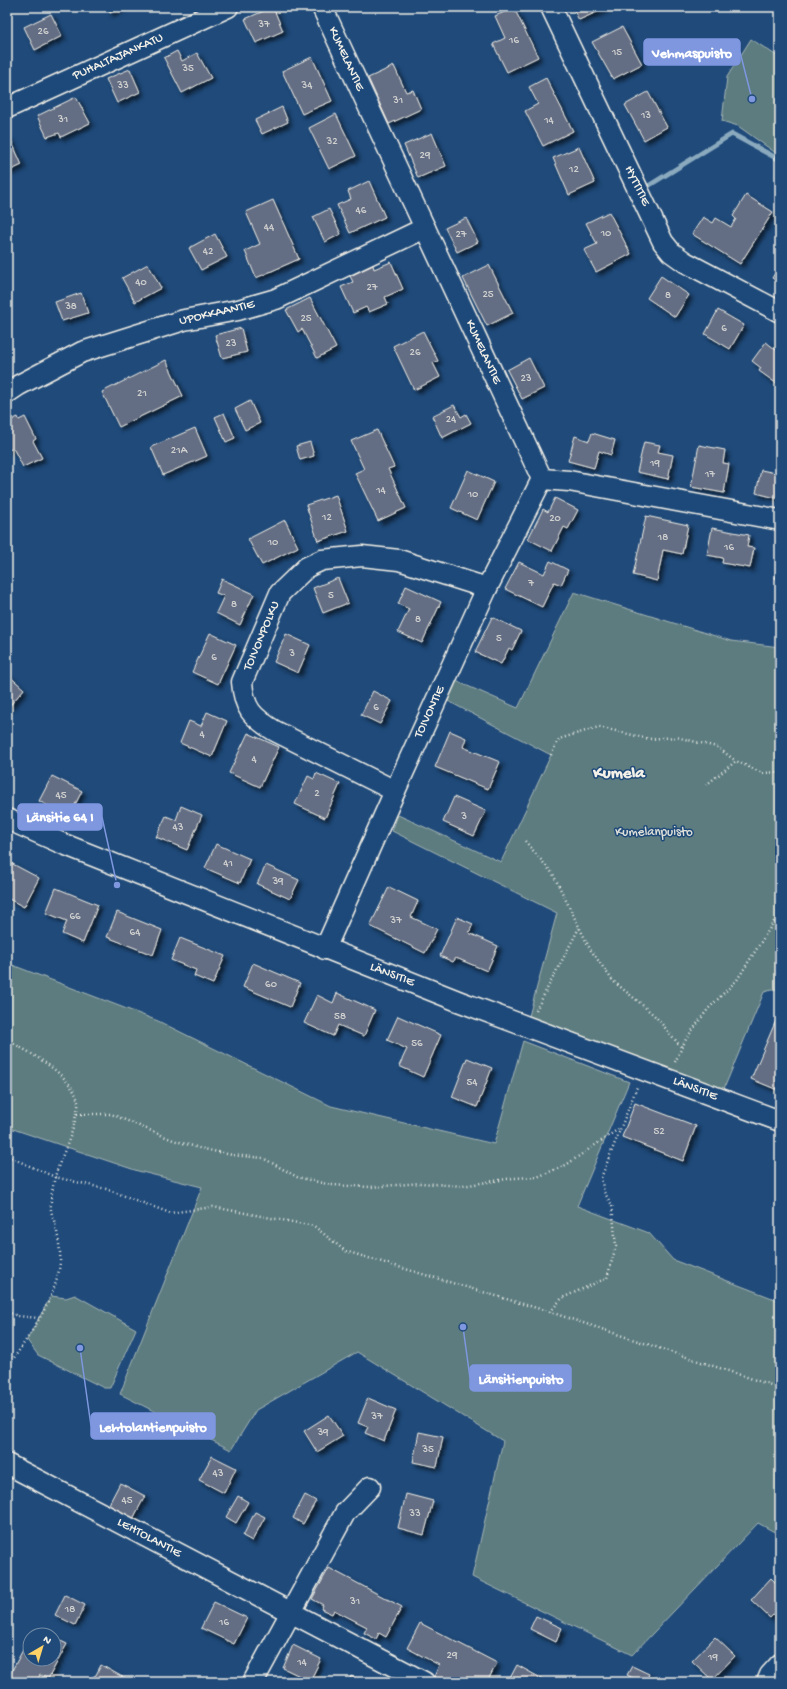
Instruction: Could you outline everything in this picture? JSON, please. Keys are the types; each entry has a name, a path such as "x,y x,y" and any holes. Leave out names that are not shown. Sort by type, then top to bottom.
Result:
{"street":[{"name":"PUHALTAJANKATU","path":"7,108 228,7"},
{"name":"KUMELANTIE","path":"322,7 542,479"},
{"name":"HYTTITIE","path":"551,7 663,242 671,252 685,262 780,312"},
{"name":"UPOKKAANTIE","path":"7,393 19,385 82,352 184,320 238,310 276,299 425,228"},
{"path":"542,479 569,481 780,520"},
{"name":"TOIVONTIE","path":"325,949 395,791 488,588 542,479"},
{"name":"TOIVONPOLKU","path":"395,791 275,731 261,722 249,710 243,696 242,682 280,593 307,567 322,560 362,556 399,560 488,588"},
{"name":"LÄNSITIE","path":"8,821 325,949 527,1027 780,1121"},
{"name":"LEHTOLANTIE","path":"7,1464 424,1682"},
{"path":"253,1682 346,1513 370,1487"},
{"path":"767,1682 770,1675 780,1664"}],"path":[{"path":"551,755 559,738 600,727 649,739 676,737 716,747 736,761 762,773 780,772"},
{"path":"706,786 736,761"},
{"path":"780,808 780,821 776,836 780,843"},
{"path":"525,841 553,874 590,949 613,981 656,1017 682,1048"},
{"path":"669,1080 686,1039 708,1009 737,980 780,912"},
{"path":"527,1027 579,928"},
{"path":"7,1040 39,1057 70,1086 78,1103 74,1129 55,1177 51,1210 59,1247 59,1268 56,1283 39,1318 7,1368"},
{"path":"550,1312 562,1298 607,1278 616,1246 612,1205 604,1192 601,1178 644,1070"},
{"path":"76,1114 111,1114 173,1140 199,1148 232,1155 263,1158 297,1177 331,1185 371,1187 421,1183 462,1186 537,1176 566,1165 620,1128"},
{"path":"7,1156 55,1177 106,1189 170,1212 213,1207 314,1226 345,1251 550,1312 780,1388"},
{"path":"7,1312 18,1316 39,1318"}],"green space":[{"path":"751,39 780,58 780,156 738,126 722,121 727,77"},
{"name":"Kumelanpuisto","path":"574,592 731,641 780,647 780,988 764,992 723,1091 529,1016 557,913 392,831 398,815 501,862 551,755 446,700 456,681 518,708"},
{"path":"7,963 158,1021 331,1106 494,1144 523,1041 629,1082 577,1206 649,1233 673,1260 780,1301 780,1535 758,1523 632,1655 472,1577 503,1441 357,1352 256,1410 231,1450 120,1394 202,1187 138,1171 7,1127"},
{"path":"75,1295 136,1329 110,1388 104,1388 38,1355 27,1340 51,1296 66,1298"}],"building":[{"path":"107,7 122,7 110,13"},
{"path":"273,7 283,31 256,43 245,19"},
{"path":"572,7 608,7 579,20"},
{"path":"514,8 538,57 507,72 493,44 505,38 495,16"},
{"path":"51,14 62,36 35,50 24,27"},
{"path":"622,27 642,64 613,79 592,42"},
{"path":"177,51 182,61 197,53 211,78 182,93 164,58"},
{"path":"312,57 332,101 302,114 282,71"},
{"path":"394,66 406,92 413,90 421,109 389,124 368,78"},
{"path":"130,69 140,92 117,103 106,79"},
{"path":"546,78 573,131 543,146 525,111 538,104 529,87"},
{"path":"648,92 667,127 644,140 625,105"},
{"path":"76,97 90,123 61,137 59,133 47,137 37,116"},
{"path":"282,107 288,122 262,134 255,120"},
{"path":"336,114 356,156 329,169 309,128"},
{"path":"432,133 446,166 418,178 404,145"},
{"path":"10,138 22,165 7,172 7,139"},
{"path":"579,147 595,183 569,195 553,158"},
{"path":"369,181 385,217 350,233 337,205 351,199 348,191"},
{"path":"746,195 773,212 740,264 692,234 703,217 713,223 716,218 731,227 736,219 733,216"},
{"path":"273,200 299,259 256,278 245,251 260,244 246,212"},
{"path":"329,209 341,234 325,242 313,217"},
{"path":"609,212 631,254 596,272 584,250 597,244 586,223"},
{"path":"466,218 478,242 457,252 445,228"},
{"path":"215,234 227,257 201,270 189,248"},
{"path":"391,262 403,289 385,297 388,304 369,312 366,307 353,313 341,287 353,282 350,276 373,265 374,269"},
{"path":"148,264 161,288 135,302 122,278"},
{"path":"489,265 513,313 487,326 463,278"},
{"path":"780,265 780,283 772,278"},
{"path":"661,276 689,295 675,317 647,298"},
{"path":"81,293 88,313 62,321 55,302"},
{"path":"310,298 336,348 317,358 302,329 298,332 286,310"},
{"path":"718,310 744,325 730,349 705,334"},
{"path":"241,328 247,352 222,358 215,335"},
{"path":"423,331 438,361 433,363 440,377 414,390 393,346"},
{"path":"766,342 780,353 780,386 759,371 761,368 752,361"},
{"path":"529,358 544,388 522,399 507,370"},
{"path":"166,360 183,396 119,427 102,392"},
{"path":"250,401 260,423 245,430 235,409"},
{"path":"454,405 461,417 466,414 471,423 442,438 432,416"},
{"path":"224,413 235,438 226,442 215,417"},
{"path":"18,417 19,420 25,417 36,439 33,441 42,458 23,467 13,448 7,451 7,422"},
{"path":"195,428 207,456 163,475 151,447"},
{"path":"377,430 394,467 388,469 406,508 378,521 355,473 364,469 351,441"},
{"path":"592,433 615,440 611,455 599,451 594,468 568,461 575,436 589,441"},
{"path":"310,442 314,456 300,460 296,446"},
{"path":"644,442 660,445 658,452 673,455 668,479 637,472"},
{"path":"699,445 725,450 723,463 729,464 724,493 691,487"},
{"path":"777,466 780,467 780,499 756,493 761,470 776,473"},
{"path":"468,470 494,482 477,520 451,508"},
{"path":"336,495 348,531 318,541 306,505"},
{"path":"555,498 578,510 568,529 564,527 552,551 528,539 543,509 548,512"},
{"path":"646,516 688,525 682,554 663,550 657,581 633,575"},
{"path":"285,520 298,547 262,565 248,539"},
{"path":"712,528 749,535 747,547 754,548 750,568 722,563 723,558 707,555"},
{"path":"550,561 568,570 561,585 554,582 542,607 505,589 519,562 544,574"},
{"path":"780,568 780,581 775,578"},
{"path":"338,578 348,603 323,613 313,588"},
{"path":"222,579 254,594 240,625 216,613 224,596 216,593"},
{"path":"406,586 441,602 422,643 398,632 409,609 398,604"},
{"path":"492,617 521,631 512,650 509,648 501,664 475,652"},
{"path":"210,633 236,645 218,684 192,672"},
{"path":"286,634 310,645 298,673 274,662"},
{"path":"7,674 24,689 7,709"},
{"path":"373,691 392,701 380,724 361,715"},
{"path":"207,712 227,721 212,757 180,743 189,721 201,726"},
{"path":"450,731 466,738 463,747 500,762 488,789 435,767"},
{"path":"248,733 279,747 260,787 229,773"},
{"path":"316,773 340,784 325,818 295,804 308,776 314,779"},
{"path":"52,776 82,791 69,817 39,801"},
{"path":"454,797 486,811 474,836 443,822"},
{"path":"181,806 202,815 187,850 156,837 166,816 176,820"},
{"path":"216,844 250,859 240,883 205,868"},
{"path":"7,861 39,878 24,907 7,898"},
{"path":"266,865 299,880 290,899 257,884"},
{"path":"389,887 418,901 411,917 437,929 425,953 370,926"},
{"path":"56,888 98,905 83,943 62,934 67,921 46,913"},
{"path":"117,912 162,930 153,955 107,937"},
{"path":"457,917 473,924 469,933 498,946 487,971 456,958 453,962 440,956"},
{"path":"180,938 225,956 213,984 194,976 196,970 171,960"},
{"path":"253,963 300,983 290,1007 243,987"},
{"path":"337,993 375,1010 364,1036 338,1025 333,1036 304,1023 317,995 333,1003"},
{"path":"780,1011 780,1091 751,1079"},
{"path":"398,1016 441,1035 423,1077 399,1066 407,1049 387,1040"},
{"path":"467,1058 492,1068 477,1107 452,1097"},
{"path":"635,1103 696,1126 683,1161 622,1137"},
{"path":"368,1398 396,1410 384,1441 365,1433 368,1427 358,1423"},
{"path":"329,1415 343,1436 317,1452 304,1431"},
{"path":"419,1432 443,1437 437,1467 413,1462"},
{"path":"212,1456 236,1468 224,1493 199,1480"},
{"path":"120,1483 145,1496 133,1519 108,1506"},
{"path":"406,1494 433,1501 424,1535 398,1528"},
{"path":"305,1495 316,1501 303,1524 293,1518"},
{"path":"238,1496 248,1502 236,1523 226,1517"},
{"path":"255,1512 265,1517 252,1541 243,1536"},
{"path":"329,1568 402,1607 386,1637 379,1633 376,1639 364,1633 367,1627 334,1610 332,1614 321,1609 323,1605 312,1599"},
{"path":"771,1578 780,1587 780,1608 770,1618 751,1600"},
{"path":"65,1595 85,1605 75,1625 55,1615"},
{"path":"214,1602 247,1618 234,1644 201,1628"},
{"path":"536,1616 562,1628 556,1642 530,1629"},
{"path":"420,1623 497,1663 487,1682 444,1682 434,1677 439,1665 407,1648"},
{"path":"715,1637 735,1656 712,1680 692,1661"},
{"path":"62,1642 67,1644 62,1653"},
{"path":"293,1645 321,1659 310,1681 283,1668"},
{"path":"22,1652 22,1667 55,1667 48,1679 40,1675 36,1682 11,1682 8,1678"},
{"path":"101,1665 126,1679 125,1682 88,1682 89,1679 96,1675"},
{"path":"517,1665 548,1682 508,1682"},
{"path":"632,1666 649,1674 646,1682 641,1682 627,1675"},
{"path":"351,1676 364,1682 349,1682"}],"waterway":[{"path":"645,188 732,134 780,160"}],"place":[{"name":"Vehmaspuisto","path":"752,99"},
{"name":"Länsitie 64 I","path":"117,885"},
{"name":"Länsitienpuisto","path":"463,1327"},
{"name":"Lehtolantienpuisto","path":"80,1348"}],"district":[{"name":"Kumela","path":"619,774"}]}
